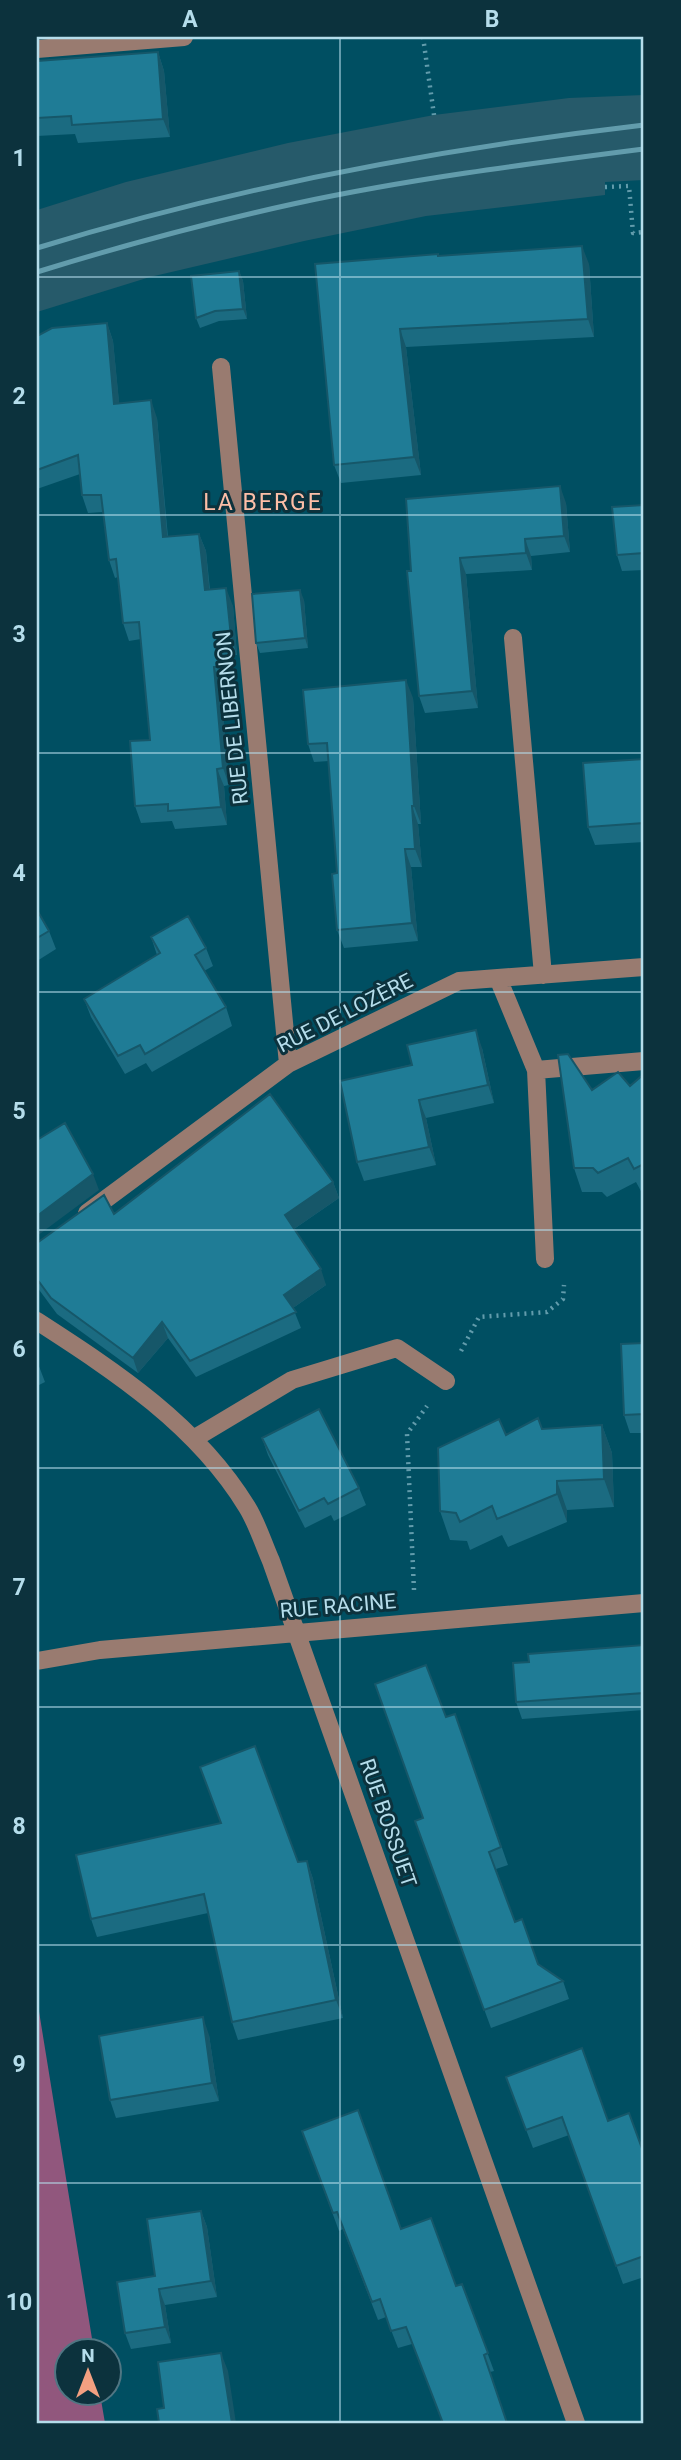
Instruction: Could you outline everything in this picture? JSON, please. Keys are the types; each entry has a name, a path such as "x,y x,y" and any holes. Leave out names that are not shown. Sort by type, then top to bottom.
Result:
{"street":[{"path":"37,49 184,37"},
{"name":"RUE DE LIBERNON","path":"221,368 288,1064"},
{"path":"513,638 543,975"},
{"name":"RUE DE LOZÈRE","path":"70,1226 288,1064 459,981 644,967"},
{"path":"498,978 536,1070 545,1259"},
{"path":"536,1070 644,1061"},
{"name":"RUE BOSSUET","path":"37,1321 115,1372 195,1438 248,1509 271,1561 576,2423"},
{"path":"195,1438 292,1380 397,1348 446,1381"},
{"name":"RUE RACINE","path":"37,1661 100,1650 644,1603"}],"path":[{"path":"423,37 434,115"},
{"path":"605,187 629,186 633,233 644,232"},
{"path":"416,1622 407,1434 446,1381 479,1317 547,1312 563,1299 564,1279 545,1259"}],"shaded area":[{"path":"644,95 644,180 605,182 605,195 426,216 304,241 150,277 37,312 37,210 126,182 288,143 434,115 569,98"},
{"path":"37,1999 92,2338 52,2338 52,2408 102,2408 105,2423 37,2423"}],"building":[{"path":"158,52 163,119 72,125 71,116 37,118 37,61"},
{"path":"582,246 588,319 400,329 414,457 334,465 315,264"},
{"path":"239,271 243,309 215,311 196,318 191,276"},
{"path":"107,323 114,404 151,400 163,537 199,534 205,590 226,588 231,637 217,638 220,667 214,667 223,768 217,769 221,807 168,811 168,804 135,806 130,741 150,740 139,622 123,623 116,559 109,560 101,495 82,495 78,455 37,470 37,336 52,328"},
{"path":"560,486 564,536 525,539 526,553 460,558 472,691 419,696 407,571 411,571 406,499"},
{"path":"644,505 644,553 617,555 612,507"},
{"path":"300,590 305,638 256,643 252,594"},
{"path":"406,680 415,849 405,849 412,923 337,930 332,874 337,873 327,743 308,744 303,690"},
{"path":"644,759 644,823 588,827 583,763"},
{"path":"37,910 49,931 37,938"},
{"path":"188,916 206,948 195,955 226,1007 145,1054 140,1045 118,1056 84,999 160,953 151,937"},
{"path":"476,1030 488,1085 419,1100 429,1147 357,1162 340,1081 412,1065 407,1045"},
{"path":"568,1054 592,1090 618,1072 630,1086 644,1074 644,1164 634,1169 628,1158 598,1173 593,1168 574,1168 558,1055"},
{"path":"270,1094 333,1182 285,1215 321,1269 284,1295 296,1312 190,1361 162,1322 133,1358 51,1298 37,1279 37,1243 104,1195 114,1214"},
{"path":"65,1123 93,1174 37,1216 37,1140"},
{"path":"644,1343 644,1414 624,1415 621,1344"},
{"path":"319,1409 359,1488 328,1504 324,1498 299,1511 262,1438"},
{"path":"538,1418 542,1429 602,1425 604,1479 557,1481 557,1494 497,1519 492,1506 460,1522 456,1513 440,1511 438,1448 499,1419 506,1435"},
{"path":"644,1645 644,1693 516,1702 513,1663 529,1662 528,1654"},
{"path":"426,1665 446,1717 455,1714 501,1847 489,1852 515,1922 522,1919 538,1964 563,1981 484,2010 415,1821 423,1818 375,1684"},
{"path":"255,1746 298,1862 307,1861 336,2000 232,2022 204,1894 91,1919 76,1855 221,1823 200,1767"},
{"path":"203,2017 212,2083 110,2100 99,2036"},
{"path":"582,2048 608,2121 629,2113 644,2154 644,2256 616,2266 562,2117 526,2130 506,2077"},
{"path":"358,2110 401,2229 431,2218 456,2286 462,2284 488,2353 484,2355 507,2423 443,2423 406,2327 391,2331 380,2299 372,2302 337,2212 333,2213 302,2131"},
{"path":"201,2211 211,2281 159,2289 165,2327 125,2333 117,2282 155,2276 147,2219"},
{"path":"221,2353 232,2423 159,2423 157,2409 164,2408 158,2362"}],"railway":[{"path":"37,248 186,206 338,173 490,146 644,125"},
{"path":"37,272 196,227 337,195 468,173 644,149"}],"district":[{"name":"LA BERGE","path":"263,502"}]}
